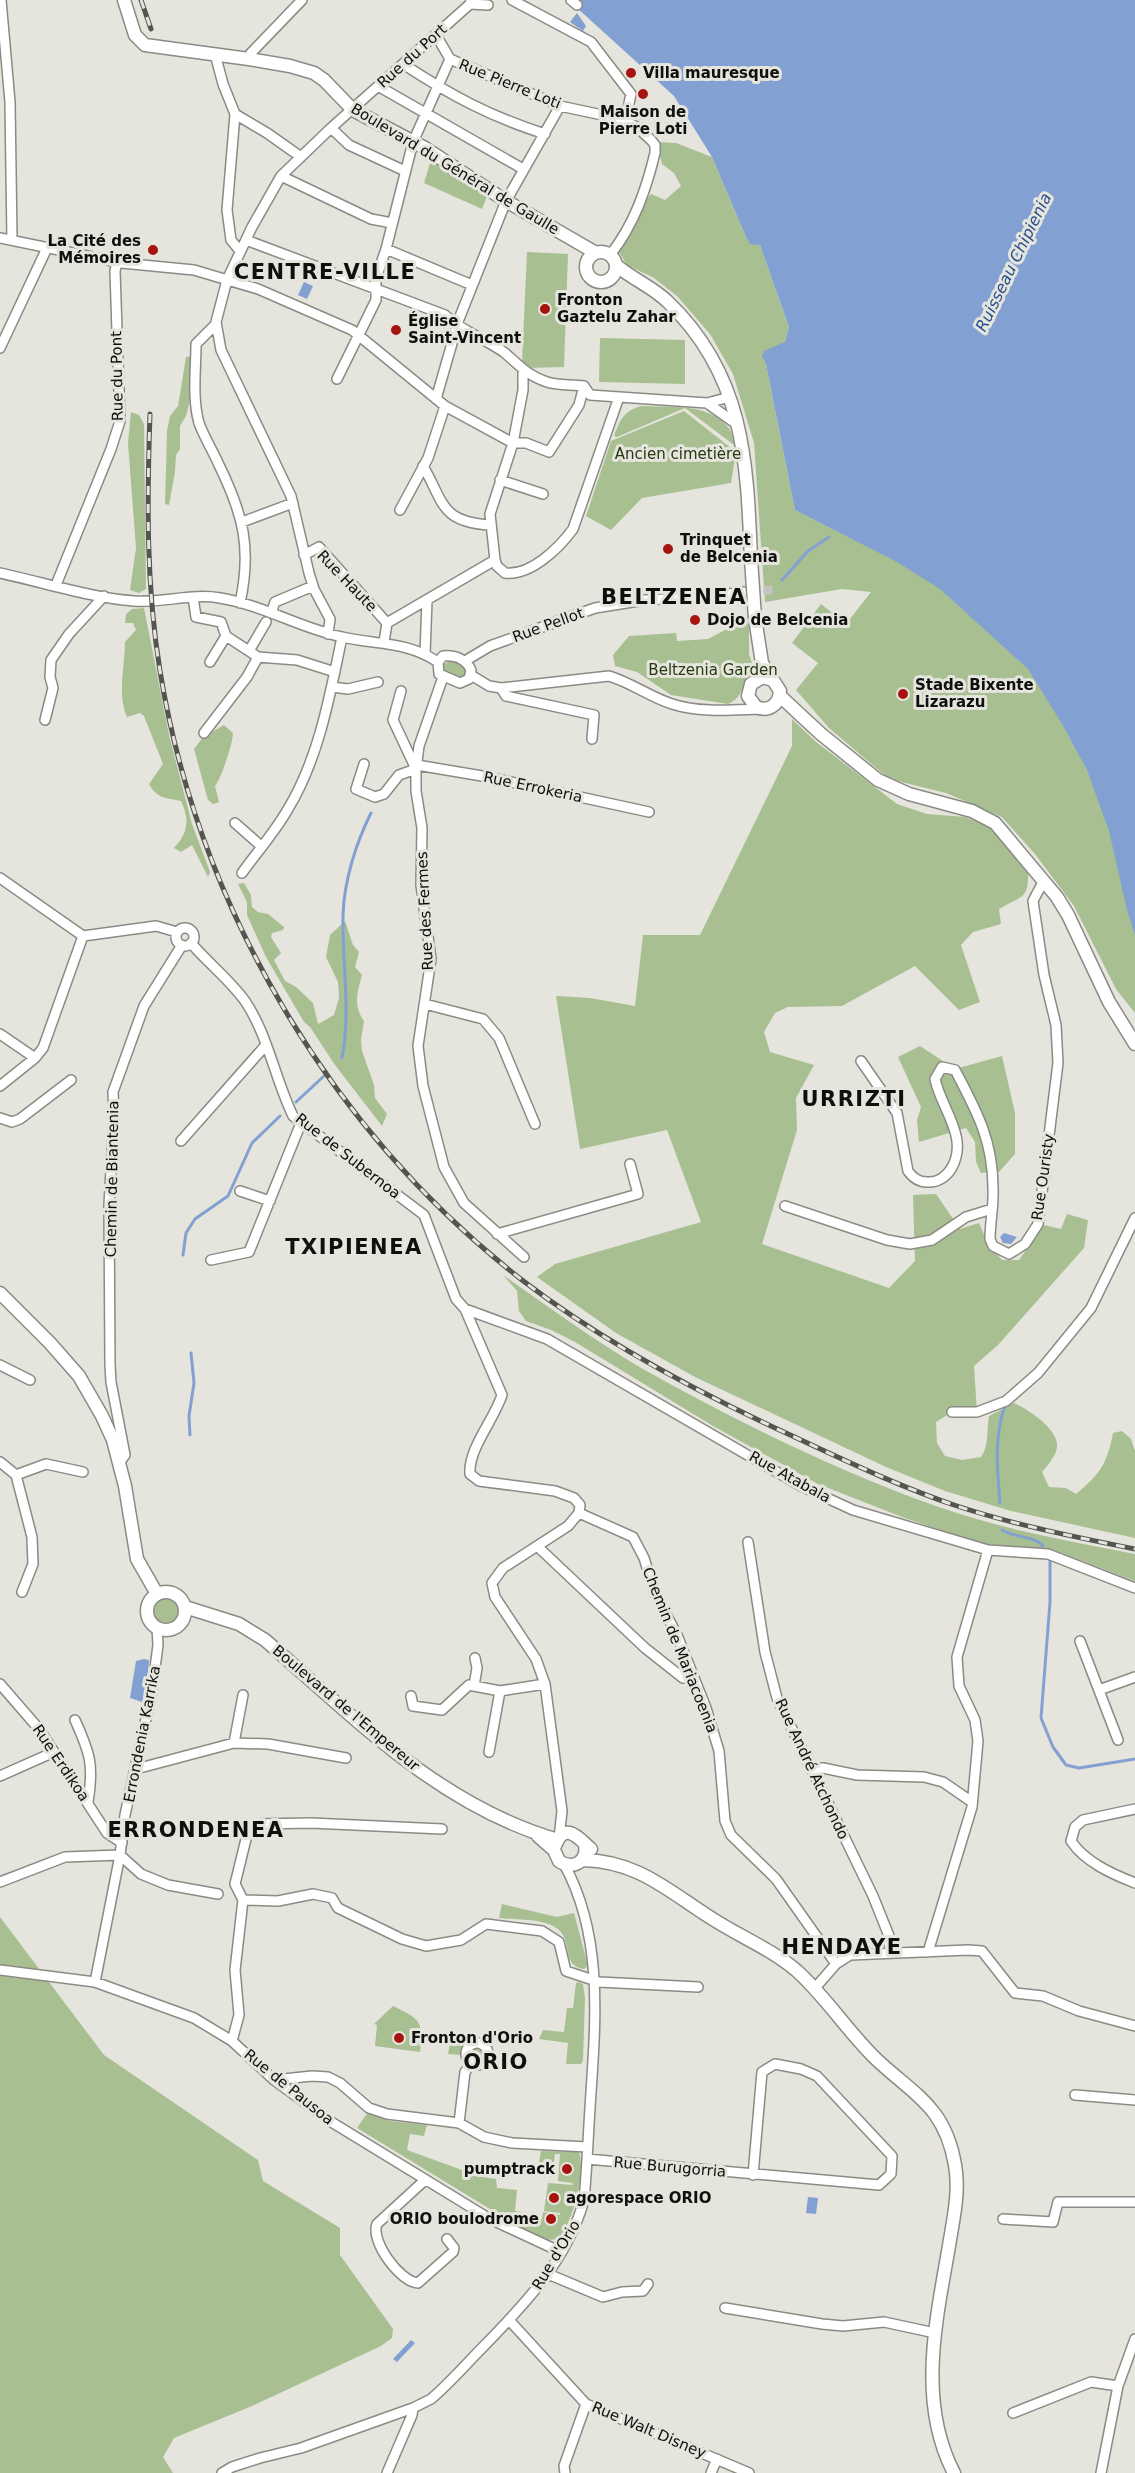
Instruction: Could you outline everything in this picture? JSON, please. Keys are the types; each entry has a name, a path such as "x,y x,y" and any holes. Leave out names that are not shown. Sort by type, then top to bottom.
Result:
{"main road":[{"name":"Boulevard du Général de Gaulle","path":"124,0 135,35 145,45 249,59 314,73 324,80 353,110 413,142 577,243 592,256"},
{"path":"613,265 607,281 594,280 586,269 592,256 601,252 613,265 668,301 697,333 721,372 738,425 745,476 755,618 762,663 778,687 777,701"},
{"path":"762,663 758,678 751,684 748,691 749,700 760,709 777,701"},
{"path":"758,678 772,680"},
{"path":"777,701 793,710 878,780 909,794 972,810 995,823 1044,880 1068,915 1090,964 1135,1044"},
{"path":"1121,1019 1135,1030"},
{"path":"0,1293 79,1376 102,1416 120,1462 137,1559 157,1594 150,1601 147,1611 150,1620 157,1627 165,1630 174,1628 185,1616 185,1607"},
{"name":"Boulevard de l'Empereur","path":"157,1594 173,1593 181,1598 185,1607 238,1624 265,1640 408,1763 455,1796 557,1843 556,1857 564,1864"},
{"path":"557,1843 567,1834 579,1836 585,1845 603,1860 653,1879 709,1917 768,1949 798,1972 876,2058 926,2101 944,2127 955,2165 956,2204 931,2369 935,2408 952,2469 962,2473"},
{"path":"581,1862 585,1855 585,1845"},
{"path":"564,1864 574,1865 603,1860"}],"street":[{"path":"0,0 10,102 12,240"},
{"path":"249,59 251,53 302,0"},
{"path":"512,0 591,42 596,47 631,94 628,108 621,118"},
{"name":"Rue du Port","path":"216,324 227,279 240,250 281,176 470,2 488,5"},
{"path":"338,379 376,300 375,278 386,249 413,142 450,59 436,35"},
{"path":"215,54 223,84 235,114 226,210 231,240 240,250"},
{"name":"Rue Pierre Loti","path":"450,59 560,106 621,118 636,127 655,145 655,153 629,230 613,265"},
{"path":"403,64 468,105 545,134"},
{"path":"378,86 523,170"},
{"path":"436,399 440,393 456,326 506,201 560,106"},
{"path":"235,114 301,157"},
{"path":"332,128 349,145 405,171"},
{"path":"281,176 371,219 392,223"},
{"path":"0,238 113,261 194,270 277,296 359,334 445,406 513,442 526,443 549,452 579,405 584,386"},
{"path":"246,240 445,315 456,326 504,352 524,372 548,382 584,386 590,395 707,403 730,397"},
{"path":"0,348 47,248"},
{"path":"386,249 472,285"},
{"name":"Rue du Pont","path":"56,585 120,421 113,261"},
{"path":"216,324 221,350 291,496 313,586 330,619 328,633"},
{"path":"216,324 196,345 196,397 199,423 232,492 242,522 245,579 240,603"},
{"path":"524,372 523,390 513,442 490,514 495,560 502,572 512,574 542,560 564,542 579,517 620,397"},
{"path":"707,403 738,425"},
{"path":"400,510 428,458 445,406"},
{"path":"423,466 440,504 446,510 467,522 490,525"},
{"path":"500,480 543,494"},
{"path":"242,522 293,503"},
{"name":"Rue Haute","path":"304,555 318,547 387,624"},
{"path":"384,642 387,624 495,560"},
{"path":"0,573 136,601 193,597 221,598 240,603 268,617 342,637 384,642 425,654 438,662"},
{"path":"249,651 274,602 313,586"},
{"name":"Rue Pellot","path":"465,661 490,646 595,608 637,601 744,592"},
{"path":"45,720 53,688 50,677 51,660 69,634 104,596"},
{"path":"193,597 196,617 221,622 226,636 258,657 297,660 335,672"},
{"path":"425,654 427,600"},
{"path":"210,662 226,636"},
{"path":"242,873 288,809 313,758 332,687 342,637"},
{"path":"447,656 465,661 471,670 471,675 465,682 460,683 443,677 438,670 438,662 447,656"},
{"path":"204,733 247,677 258,657"},
{"path":"471,675 489,686 501,688 609,676 625,681 672,704 709,710 760,709"},
{"name":"Rue des Fermes","path":"443,677 419,746 417,767 416,791 422,828 421,885 430,959 418,1046 423,1086 444,1167 464,1203 524,1257"},
{"path":"332,687 348,689 378,682"},
{"path":"501,688 506,696 594,715 592,739"},
{"path":"364,764 356,789 375,797 384,794 399,775 417,767 393,720 401,691"},
{"path":"727,710 737,704 748,691"},
{"name":"Rue Errokeria","path":"417,767 488,777 649,812"},
{"path":"235,823 261,846"},
{"path":"0,878 83,936 156,927 177,932 181,929 190,930 193,934 186,944 178,942 177,932"},
{"name":"Rue Ouristy","path":"861,1061 897,1113 908,1171 912,1177 924,1182 940,1180 948,1174 955,1160 958,1137 935,1079 942,1067 955,1070 987,1135 993,1172 990,1239 993,1246 1000,1251 1009,1254 1018,1250 1033,1234 1038,1224 1058,1063 1056,1025 1044,975 1033,901 1044,880"},
{"path":"0,1086 35,1058 42,1048 83,936"},
{"name":"Rue de Subernoa","path":"186,944 244,1000 258,1026 282,1093 293,1116 424,1215 456,1299 465,1309 502,1395 469,1462 470,1474 479,1481 555,1491 574,1498 580,1505 579,1513"},
{"name":"Chemin de Biantenia","path":"120,1462 125,1455 111,1382 110,1365 109,1205 114,1117 113,1092 144,1006 186,944"},
{"path":"425,1004 483,1019 499,1038 535,1124"},
{"path":"0,1034 35,1058"},
{"path":"181,1141 266,1046"},
{"path":"0,1118 12,1122 20,1119 71,1080"},
{"path":"211,1260 249,1252 301,1123"},
{"path":"497,1234 638,1194 630,1164"},
{"path":"240,1191 270,1201"},
{"path":"785,1206 887,1240 910,1244 932,1240 966,1217 992,1209"},
{"path":"952,1412 977,1412 1006,1401 1038,1373 1091,1308 1135,1218"},
{"name":"Rue Atabala","path":"465,1309 547,1339 801,1486 853,1510 988,1550 1048,1554 1135,1588"},
{"path":"0,1365 30,1380"},
{"path":"0,1462 16,1475 32,1537 33,1564 22,1592"},
{"path":"16,1475 46,1464 83,1472"},
{"path":"557,1843 562,1812 545,1684 536,1659 495,1597 492,1583 503,1568 568,1526 579,1513"},
{"name":"Chemin de Mariacoenia","path":"579,1513 633,1537 644,1558 655,1593 677,1635 719,1750 725,1821 731,1835 776,1879 836,1964"},
{"name":"Rue André Atchondo","path":"748,1542 765,1652 777,1698 873,1896 889,1936 890,1953"},
{"path":"537,1546 645,1648 683,1678 693,1677"},
{"path":"928,1952 972,1802 978,1741 975,1720 959,1686 957,1657 988,1550"},
{"name":"Errondenia Karrika","path":"95,1982 120,1855 125,1815 152,1691 158,1645 157,1627"},
{"path":"1080,1641 1119,1740"},
{"path":"474,1686 477,1668 475,1658"},
{"path":"1099,1690 1135,1677"},
{"name":"Rue Erdikoa","path":"0,1684 24,1709 107,1833 122,1843"},
{"path":"411,1696 413,1706 442,1710 469,1685 500,1691 545,1684"},
{"path":"489,1752 500,1691"},
{"path":"234,1743 243,1695"},
{"path":"75,1720 90,1753 91,1783 88,1802"},
{"path":"136,1769 234,1743 267,1744 346,1758"},
{"path":"0,1776 54,1752"},
{"path":"811,1768 823,1768 857,1775 924,1777 943,1782 972,1802"},
{"path":"1135,1809 1083,1820 1075,1827 1071,1841 1079,1853 1118,1877 1135,1882"},
{"path":"562,1812 574,1834"},
{"path":"232,2041 239,2016 235,1970 243,1900 235,1884 247,1835 255,1824 311,1823 442,1829"},
{"path":"0,1882 65,1857 120,1855 141,1874 168,1885 218,1894"},
{"name":"Rue d'Orio","path":"576,1887 581,1862"},
{"name":"Rue d'Orio","path":"222,2473 232,2467 301,2448 412,2408 441,2390 532,2295 561,2252 580,2214 584,2199 595,1979 592,1948 576,1887 564,1864"},
{"path":"243,1900 279,1901 313,1894 332,1898 338,1908 402,1939 426,1946 461,1940 486,1924 542,1930 558,1942 566,1971 599,1982 698,1987"},
{"path":"814,1989 836,1964 850,1955 982,1951 1015,1993 1043,1996 1079,2011 1135,2026"},
{"name":"Rue de Pausoa","path":"0,1970 95,1982 194,2018 232,2041 274,2080 333,2123 490,2219 561,2252"},
{"path":"459,2123 465,2072 471,2064"},
{"name":"Rue Burugorria","path":"587,2159 753,2175 879,2185 891,2174 892,2156 818,2076 801,2069 775,2064 762,2072 753,2175"},
{"path":"274,2080 312,2076 328,2077 340,2083 369,2108 387,2114 459,2123 484,2137 512,2143 587,2147"},
{"path":"1074,2095 1135,2100"},
{"path":"425,2180 377,2224 375,2229 377,2241 392,2264 408,2280 418,2283 453,2252 454,2248 447,2239"},
{"path":"1003,2219 1053,2222 1058,2202 1135,2202"},
{"path":"548,2274 603,2297 622,2292 643,2291 648,2284"},
{"path":"725,2308 822,2324 843,2326 884,2322 935,2332"},
{"name":"Rue Walt Disney","path":"509,2320 586,2404 749,2473"},
{"path":"1101,2473 1118,2386 1135,2339"},
{"path":"1013,2414 1091,2382 1118,2386"},
{"path":"565,2473 564,2466 586,2404"},
{"path":"387,2473 412,2415 412,2408"},
{"path":"711,2473 717,2459"}],"green space":[{"path":"657,142 676,143 712,157 746,237 750,243 760,245 789,327 785,342 763,356 795,510 897,561 1135,497 1135,1013 1116,989 1074,906 1035,854 1002,817 946,793 889,779 829,728 796,690 818,663 792,643 821,604 846,624 871,592 842,589 765,602 754,443 733,374 710,334 677,296 654,278 627,265 619,252 643,204 651,194 665,200 681,186 674,173 662,164"},
{"path":"431,160 488,194 482,209 424,183"},
{"name":"Fronton Gaztelu Zahar","path":"527,252 568,254 564,367 527,368 522,363"},
{"path":"600,338 685,340 685,384 599,382"},
{"path":"191,356 190,400 186,416 180,426 180,449 176,455 169,505 165,504 167,431 170,416 178,406 186,357"},
{"path":"642,406 688,408 710,413 729,429 734,445 685,408 617,437 614,436 624,416 631,410"},
{"name":"Ancien cimetière","path":"684,411 736,452 731,483 642,498 611,530 586,516 611,441"},
{"path":"131,412 139,415 144,424 146,589 139,593 130,590 136,548 128,443"},
{"path":"144,608 169,735 192,824 210,872 208,877 192,845 181,852 174,848 185,831 184,808 181,801 155,793 149,784 163,764 144,716 140,713 127,717 124,708 122,690 125,642 136,630 133,623 125,623 126,614 132,609"},
{"name":"Beltzenia Garden","path":"749,623 749,654 755,672 737,698 728,704 671,695 637,672 615,666 613,655 629,636 676,633 677,641 708,639 725,630"},
{"path":"452,660 463,663 467,670 464,677 460,678 443,671 444,664"},
{"path":"792,719 815,741 897,804 927,814 965,817 990,827 1028,868 1028,878 1023,895 999,909 1001,924 973,932 961,945 980,1002 959,1010 915,966 842,1006 788,1007 775,1013 764,1032 770,1052 814,1065 796,1098 797,1130 762,1244 889,1288 915,1261 913,1195 936,1194 960,1229 979,1223 988,1244 1002,1260 1019,1260 1044,1225 1061,1229 1067,1214 1088,1220 1084,1248 998,1345 974,1366 977,1412 952,1412 936,1422 937,1443 945,1456 962,1460 981,1457 987,1442 989,1416 1014,1403 1042,1421 1056,1440 1055,1454 1042,1472 1049,1487 1066,1488 1076,1494 1101,1468 1113,1433 1122,1431 1131,1439 1135,1451 1135,1538 1011,1511 945,1491 886,1467 695,1377 616,1333 537,1277 555,1264 701,1222 667,1130 580,1149 556,996 590,998 635,1006 643,935 700,935 792,746"},
{"path":"224,725 233,733 229,752 215,786 219,802 213,804 208,800 194,749 203,737"},
{"path":"244,883 251,895 252,907 258,912 268,914 284,927 283,930 272,933 271,937 281,953 274,960 285,981 296,987 313,1003 318,1024 334,1015 339,998 338,982 326,957 330,935 345,921 353,945 359,952 355,967 362,975 357,1005 364,1021 362,1051 374,1085 375,1098 387,1114 382,1126 335,1065 310,1027 304,1022 266,957 247,915 247,902 238,884"},
{"path":"920,1046 955,1069 1002,1056 1015,1113 1015,1154 999,1172 981,1173 976,1162 975,1142 966,1128 919,1142 917,1120 921,1107 898,1057"},
{"path":"503,1275 643,1369 786,1444 861,1477 960,1514 1035,1534 1135,1554 1135,1581 1051,1549 979,1543 902,1517 818,1484 713,1426 575,1342 526,1321 519,1311 517,1291"},
{"path":"166,1592 179,1598 185,1611 179,1624 166,1630 153,1624 147,1611 153,1598"},
{"path":"502,1904 557,1917 574,1913 588,1966 584,1969 572,1963 562,1934 552,1925 538,1921 499,1918"},
{"path":"0,1917 104,2055 258,2160 263,2181 340,2228 340,2255 393,2329 392,2338 381,2346 252,2406 174,2438 163,2457 173,2473 0,2473"},
{"path":"578,1982 583,1984 585,1998 583,2061 581,2064 566,2064 568,2043 539,2039 543,2030 564,2032 567,2008 573,2008"},
{"name":"Fronton d'Orio","path":"393,2006 409,2014 418,2022 421,2034 420,2052 375,2046 377,2025 374,2024"},
{"path":"451,2038 475,2040 469,2043 462,2055 448,2054"},
{"path":"477,2046 485,2054 477,2062 469,2054"},
{"path":"368,2112 390,2121 427,2125 424,2136 410,2134 407,2150 462,2170 462,2174 496,2179 497,2188 517,2190 515,2211 522,2212 521,2220 541,2222 543,2212 560,2215 560,2213 544,2211 548,2183 573,2185 558,2181 560,2154 555,2154 552,2177 537,2176 541,2151 579,2152 581,2172 577,2197 559,2239 547,2240 518,2226 357,2128"}],"water":[{"path":"580,0 1135,0 1135,935 1109,831 1087,770 1028,669 940,589 897,562 795,510 766,364 762,356 764,351 785,342 789,327 760,245 750,244 712,157 674,96 576,7"},
{"path":"577,13 586,26 583,31 570,22"},
{"path":"304,282 313,286 307,299 298,295"},
{"path":"1004,1233 1017,1237 1011,1244 1003,1243 1000,1237"},
{"path":"149,1660 147,1686 142,1702 130,1698 136,1661"},
{"path":"808,2197 818,2198 816,2214 806,2213"},
{"path":"411,2340 415,2343 397,2362 393,2359"}],"waterway":[{"name":"Ruisseau Chipienia","path":"782,580 808,551 829,537"},
{"name":"Ruisseau Chipienia","path":"342,1058 346,1023 344,902 352,862 371,813"},
{"name":"Ruisseau Chipienia","path":"296,1102 324,1076"},
{"name":"Ruisseau Chipienia","path":"183,1255 186,1233 195,1219 228,1196 252,1143 280,1116"},
{"name":"Ruisseau Chipienia","path":"190,1435 189,1416 194,1383 191,1353"},
{"path":"1000,1503 998,1441 1005,1405"},
{"path":"1002,1530 1035,1540 1043,1546"},
{"path":"1050,1560 1050,1602 1041,1718 1053,1747 1066,1765 1079,1768 1135,1759"}],"tunnel":[{"path":"750,591 773,590"}],"railway":[{"path":"141,0 151,29"},
{"path":"150,414 149,542 155,639 179,759 206,846 242,929 284,1009 334,1085 391,1156 453,1221 522,1280 612,1342 676,1378 819,1448 934,1498 1023,1525 1135,1549"}],"place":[{"name":"Villa mauresque","path":"631,73"},
{"name":"Maison de Pierre Loti","path":"643,94"},
{"name":"La Cité des Mémoires","path":"153,250"},
{"name":"Fronton Gaztelu Zahar","path":"545,309"},
{"name":"Église Saint-Vincent","path":"396,330"},
{"name":"Trinquet de Belcenia","path":"668,549"},
{"name":"Dojo de Belcenia","path":"695,620"},
{"name":"Stade Bixente Lizarazu","path":"903,694"},
{"name":"Fronton d'Orio","path":"399,2038"},
{"name":"pumptrack","path":"567,2169"},
{"name":"agorespace ORIO","path":"554,2198"},
{"name":"ORIO boulodrome","path":"551,2219"}],"district":[{"name":"CENTRE-VILLE","path":"325,272"},
{"name":"BELTZENEA","path":"674,597"},
{"name":"URRIZTI","path":"854,1099"},
{"name":"TXIPIENEA","path":"354,1247"},
{"name":"ERRONDENEA","path":"196,1830"},
{"name":"HENDAYE","path":"842,1947"},
{"name":"ORIO","path":"496,2062"}]}
